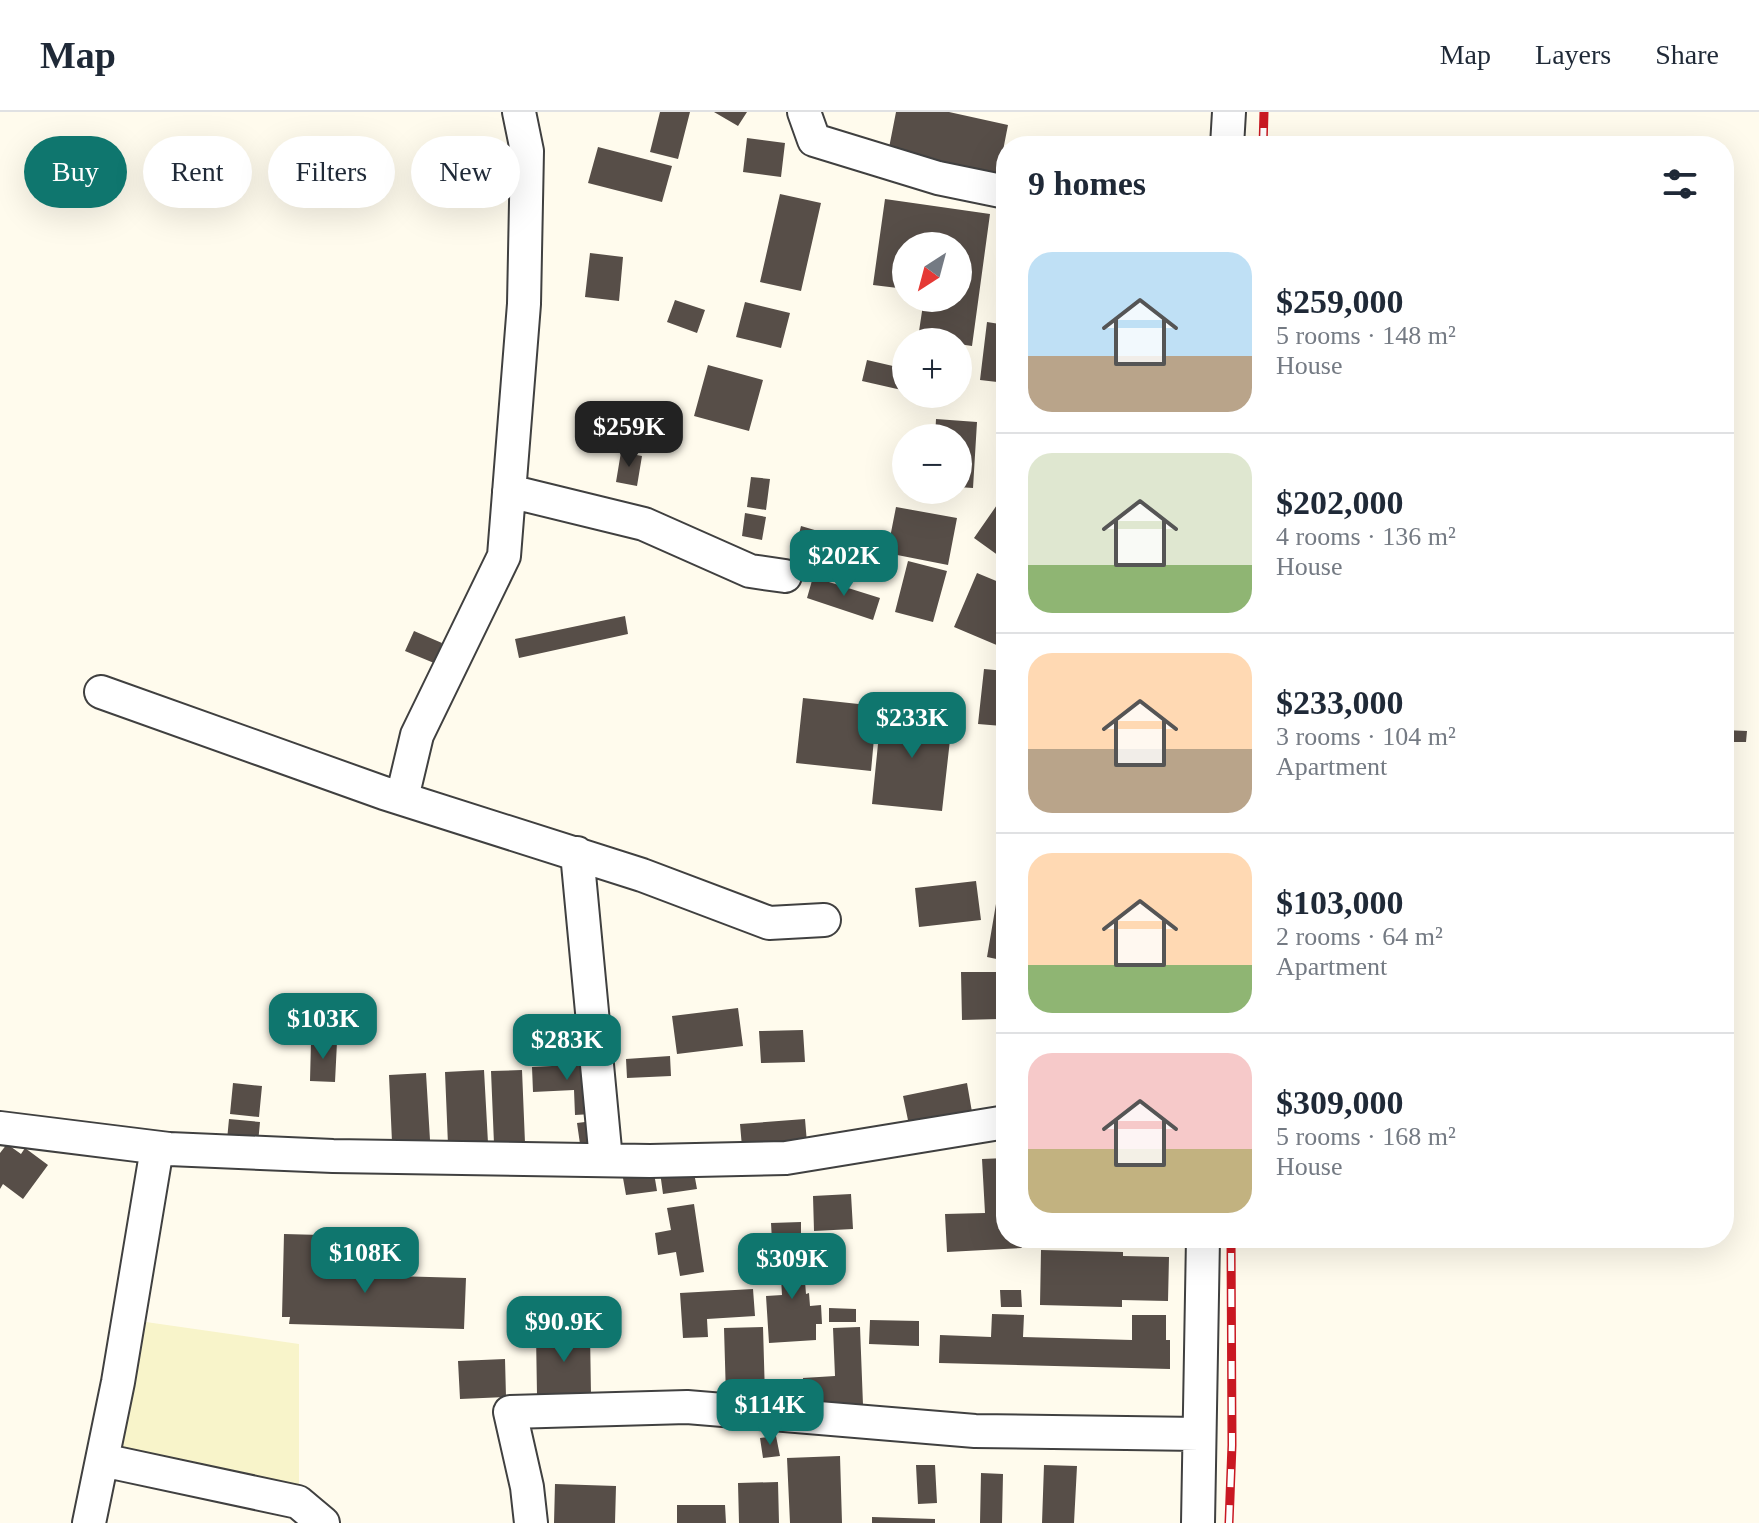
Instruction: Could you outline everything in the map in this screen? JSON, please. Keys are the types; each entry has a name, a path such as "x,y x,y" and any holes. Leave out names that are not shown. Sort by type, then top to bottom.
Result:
{"street":[{"path":"402,798 417,735 504,556 524,304 527,151 519,112"},
{"path":"804,112 814,140 938,178 996,190"},
{"path":"1228,136 1229,112"},
{"path":"509,491 644,524 750,571 785,576"},
{"path":"101,692 402,798 577,853 769,923 824,920"},
{"path":"577,853 606,1160"},
{"path":"0,1128 157,1148 333,1156 606,1160 786,1158 996,1124"},
{"path":"89,1523 157,1148"},
{"path":"1198,1523 1203,1248"},
{"path":"531,1523 527,1487 510,1412 687,1407 975,1431 1199,1434"},
{"path":"102,1460 298,1502 323,1523"}],"shaded area":[{"path":"146,1322 299,1344 299,1485 117,1446"}],"building":[{"path":"660,112 690,112 678,159 650,152"},
{"path":"714,112 747,112 738,126"},
{"path":"896,112 949,112 1008,125 1006,136 996,136 996,176 888,153"},
{"path":"747,138 785,143 781,177 743,172"},
{"path":"598,147 672,166 662,202 588,183"},
{"path":"780,194 821,203 801,291 760,282"},
{"path":"885,199 990,214 972,346 972,328 920,328 922,312 972,312 972,232 892,232 892,287 873,285"},
{"path":"590,253 623,257 619,301 585,297"},
{"path":"675,300 705,310 697,333 667,322"},
{"path":"745,302 790,313 781,348 736,337"},
{"path":"987,322 996,323 996,382 980,380"},
{"path":"867,360 892,366 892,388 862,381"},
{"path":"708,365 763,380 749,431 694,416"},
{"path":"936,419 977,422 973,488 972,424 936,424"},
{"path":"621,452 642,456 637,486 616,482"},
{"path":"751,477 770,479 766,510 747,507"},
{"path":"996,506 996,554 974,538"},
{"path":"896,507 957,518 948,565 887,553"},
{"path":"745,513 766,517 762,540 742,536"},
{"path":"801,526 852,541 841,579 791,566"},
{"path":"908,561 947,571 933,622 895,612"},
{"path":"977,573 996,581 996,645 954,627"},
{"path":"813,577 880,598 873,620 807,598"},
{"path":"625,616 628,634 519,658 515,639"},
{"path":"414,631 442,643 434,663 405,651"},
{"path":"984,669 996,670 996,726 978,724"},
{"path":"906,695 935,698 932,730 951,731 942,811 872,804 880,724 903,726"},
{"path":"803,698 877,706 871,771 796,763"},
{"path":"1734,730 1747,731 1746,742 1734,742"},
{"path":"976,881 981,920 919,927 915,888"},
{"path":"996,904 996,959 987,957"},
{"path":"961,972 996,972 996,1019 962,1020"},
{"path":"283,1006 330,1008 330,1028 282,1026"},
{"path":"738,1008 743,1046 677,1054 672,1016"},
{"path":"803,1030 805,1062 761,1063 759,1031"},
{"path":"311,1041 337,1042 335,1082 310,1081"},
{"path":"670,1056 671,1076 627,1078 626,1059"},
{"path":"590,1057 592,1114 575,1115 574,1090 533,1092 532,1067 572,1065 572,1058"},
{"path":"484,1070 488,1143 448,1145 445,1072"},
{"path":"522,1070 525,1143 494,1144 491,1071"},
{"path":"426,1073 430,1140 392,1142 389,1075"},
{"path":"233,1083 262,1086 259,1117 230,1114"},
{"path":"967,1083 972,1112 909,1125 903,1096"},
{"path":"229,1119 260,1122 258,1143 227,1140"},
{"path":"805,1119 807,1143 742,1147 740,1124"},
{"path":"593,1121 597,1148 581,1151 577,1123"},
{"path":"7,1144 21,1154 25,1148 48,1165 23,1199 3,1184 0,1189 0,1153"},
{"path":"996,1158 996,1248 1022,1248 947,1252 945,1214 985,1213 982,1159"},
{"path":"693,1167 697,1189 663,1194 660,1172"},
{"path":"654,1173 657,1191 626,1195 623,1178"},
{"path":"851,1194 853,1229 814,1231 813,1196"},
{"path":"694,1204 704,1272 680,1276 676,1252 658,1255 655,1233 671,1230 667,1208"},
{"path":"801,1222 801,1241 772,1241 771,1223"},
{"path":"284,1234 321,1235 320,1274 466,1278 464,1329 289,1324 290,1317 282,1317"},
{"path":"802,1243 806,1294 809,1293 810,1306 821,1305 822,1324 816,1324 816,1340 769,1343 766,1296 782,1295 779,1244"},
{"path":"1041,1250 1123,1252 1123,1256 1169,1257 1168,1301 1122,1300 1122,1307 1040,1305"},
{"path":"753,1289 755,1316 707,1319 708,1337 683,1338 680,1293"},
{"path":"1000,1290 1021,1290 1022,1307 1001,1307"},
{"path":"829,1308 856,1309 856,1322 829,1322"},
{"path":"992,1314 1024,1315 1023,1337 1132,1340 1132,1315 1166,1315 1170,1369 939,1363 940,1335 991,1337"},
{"path":"870,1320 919,1321 919,1346 869,1344"},
{"path":"763,1327 765,1396 726,1397 724,1328"},
{"path":"860,1327 863,1405 803,1405 803,1378 835,1376 833,1328"},
{"path":"590,1333 591,1395 537,1395 536,1334"},
{"path":"505,1359 506,1397 460,1399 458,1361"},
{"path":"776,1436 780,1456 763,1458 760,1438"},
{"path":"840,1456 842,1523 790,1523 787,1458"},
{"path":"916,1465 935,1465 937,1503 918,1504"},
{"path":"1044,1465 1077,1466 1074,1523 1042,1523"},
{"path":"981,1473 1003,1474 1002,1523 980,1523"},
{"path":"778,1482 779,1523 739,1523 738,1483"},
{"path":"555,1484 616,1486 615,1523 554,1523"},
{"path":"677,1505 725,1505 726,1523 677,1523"},
{"path":"872,1517 935,1519 935,1523 872,1523"}],"railway":[{"path":"1263,136 1264,112"},
{"path":"1229,1523 1232,1445 1231,1248"}]}
